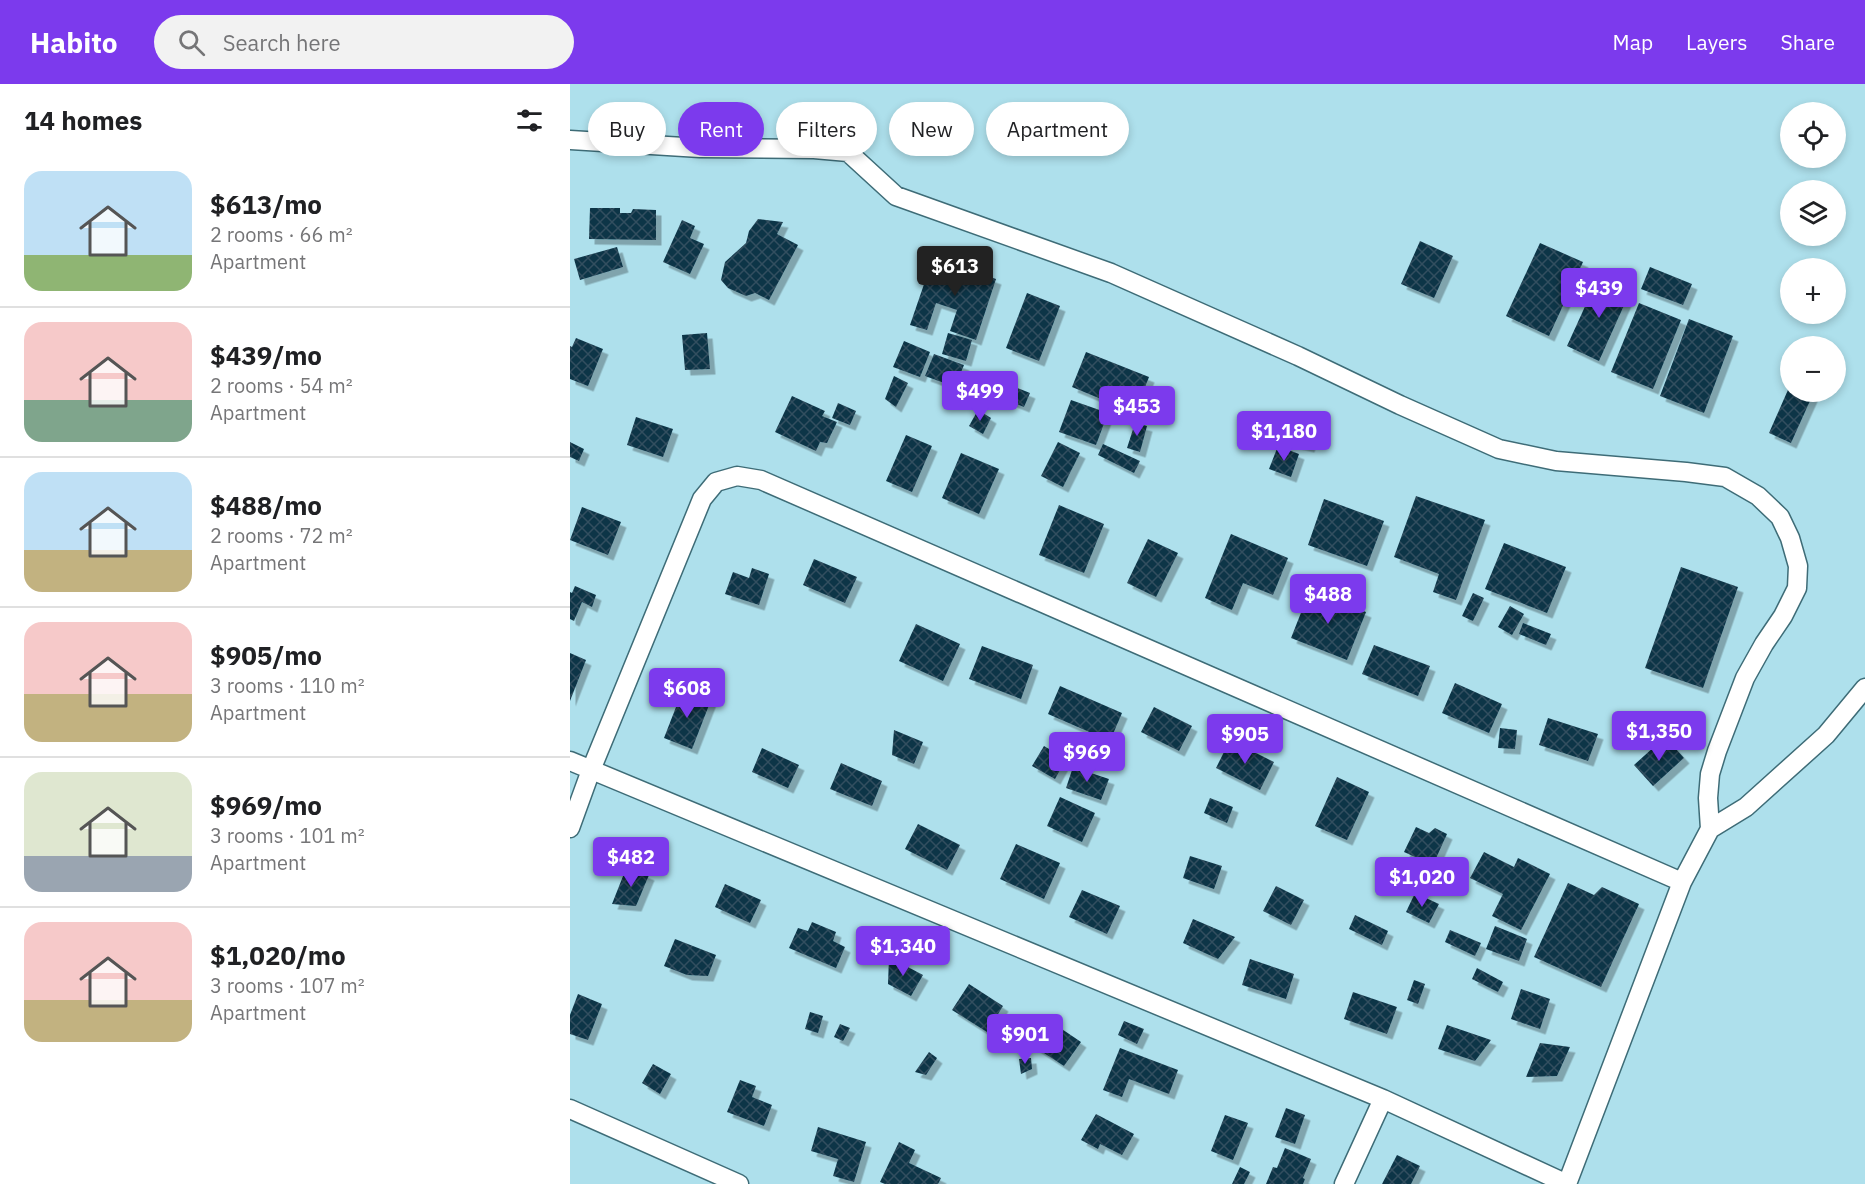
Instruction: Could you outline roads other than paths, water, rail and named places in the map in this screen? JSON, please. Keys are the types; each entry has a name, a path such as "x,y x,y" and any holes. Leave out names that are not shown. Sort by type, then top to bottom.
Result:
{"street":[{"path":"570,140 700,148 814,149 848,152 896,196 1111,273 1298,356 1498,449 1556,461 1725,477 1758,496 1780,517 1790,538 1798,566 1797,588 1783,616 1745,678 1717,751 1710,774 1708,798 1710,830"},
{"path":"570,828 591,770 702,499 716,482 737,477 761,480 1682,882"},
{"path":"570,761 1383,1099 1567,1184 1682,882 1710,830 1746,807 1826,735 1865,688"},
{"path":"1344,1184 1383,1099"},
{"path":"570,1108 738,1184"}]}
